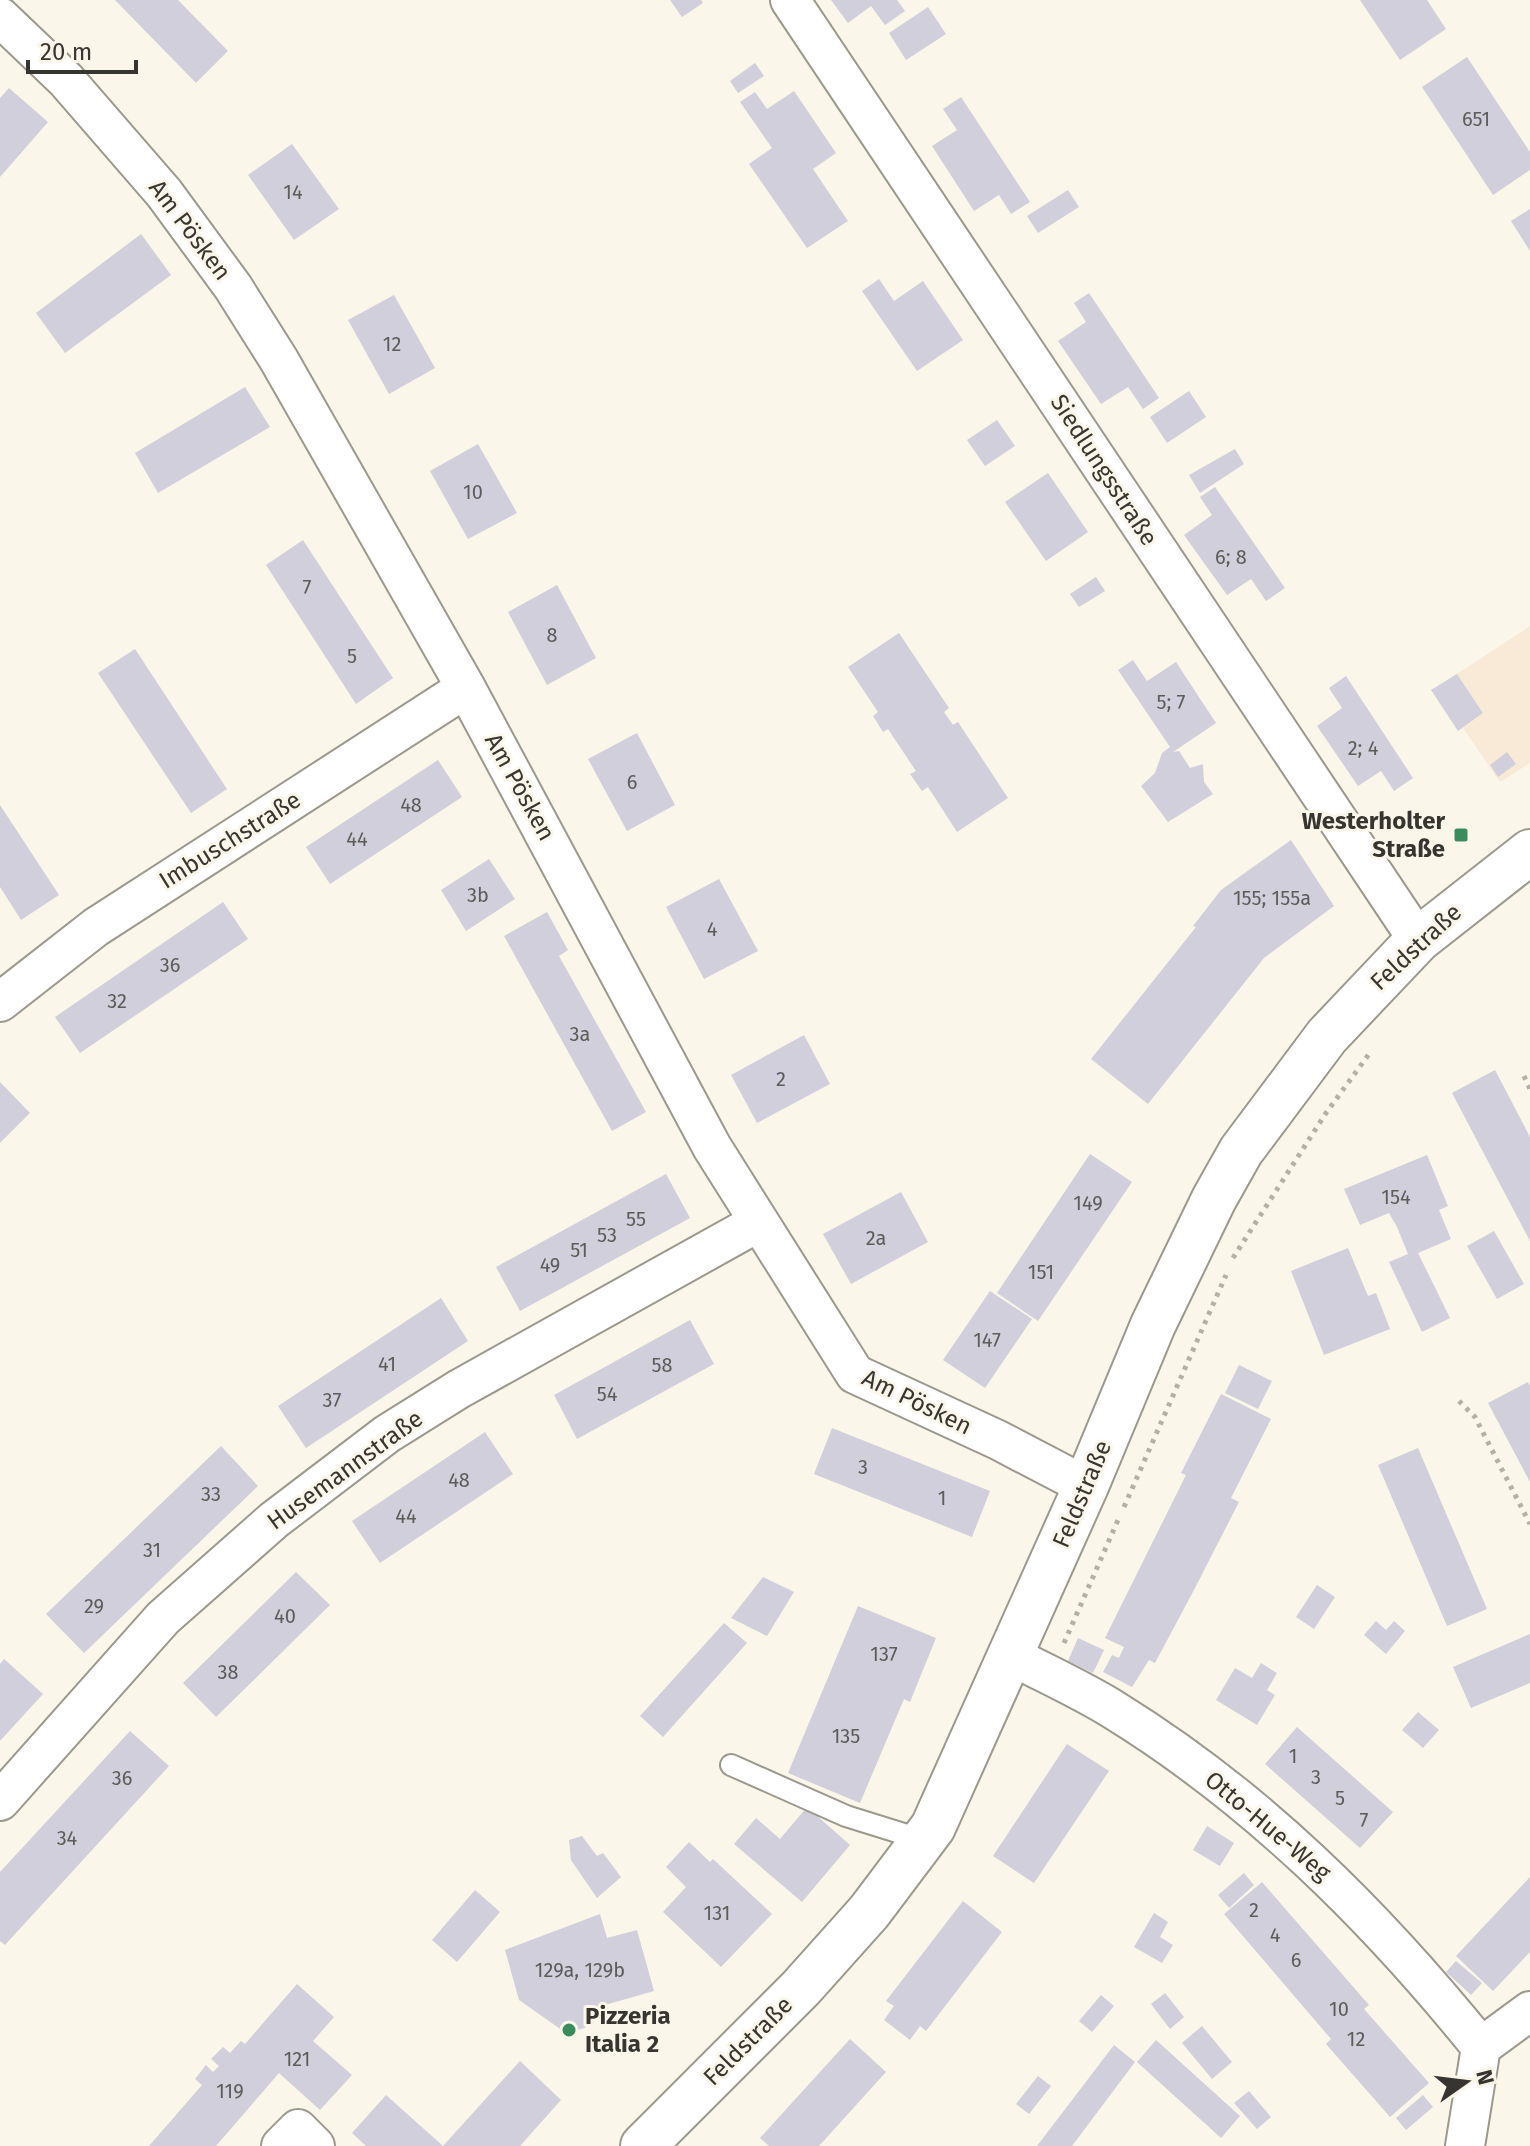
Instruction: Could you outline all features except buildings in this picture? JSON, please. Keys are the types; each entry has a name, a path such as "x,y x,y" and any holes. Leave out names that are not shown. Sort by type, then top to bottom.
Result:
{"main road":[{"name":"Feldstraße","path":"643,2146 801,1988 869,1912 933,1827 1012,1656 1153,1325 1214,1199 1241,1151 1327,1036 1418,940 1530,852"}],"street":[{"name":"Siedlungsstraße","path":"790,0 1418,940"},
{"name":"Am Pösken","path":"0,17 76,91 164,193 233,287 279,360 466,688 712,1147 757,1223 855,1374 998,1440 1086,1486"},
{"name":"Imbuschstraße","path":"0,1002 96,927 466,688"},
{"name":"Husemannstraße","path":"0,1801 163,1618 274,1520 387,1434 459,1389 757,1223"},
{"name":"Otto-Hue-Weg","path":"1012,1656 1112,1709 1253,1809 1335,1881 1389,1937 1481,2047"},
{"path":"1465,2146 1481,2047 1530,2011"},
{"path":"281,2146 298,2129 315,2146"}],"lane":[{"path":"731,1765 846,1816 923,1840"}],"path":[{"path":"1459,1401 1475,1417 1530,1524"}],"shaded area":[{"path":"1530,626 1530,763 1500,782 1463,728 1483,713 1457,674"}],"place":[{"name":"Westerholter Straße","path":"1461,835"},
{"name":"Pizzeria Italia 2","path":"569,2030"}]}
